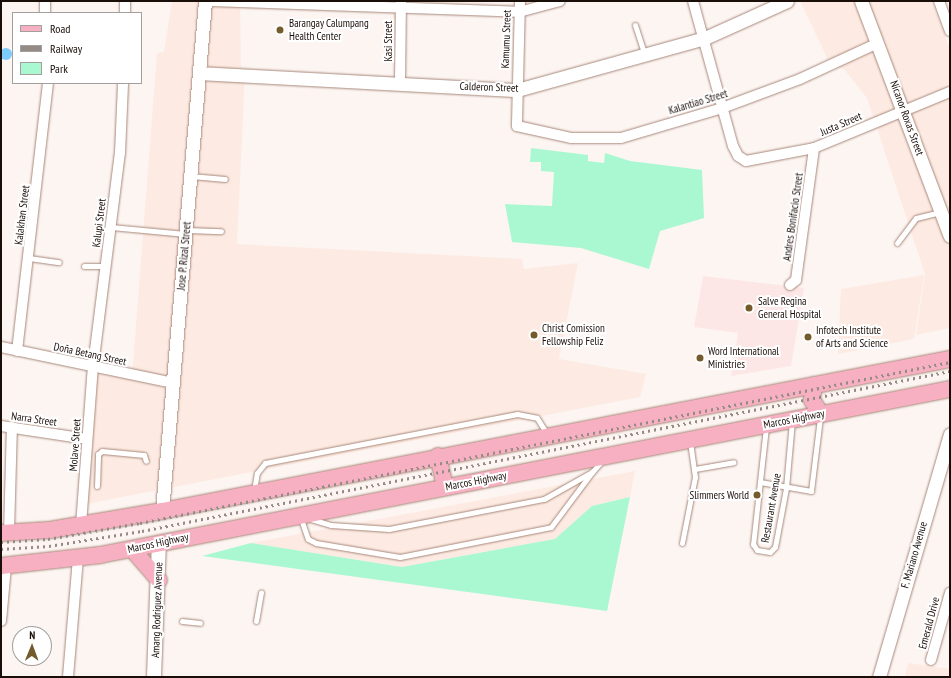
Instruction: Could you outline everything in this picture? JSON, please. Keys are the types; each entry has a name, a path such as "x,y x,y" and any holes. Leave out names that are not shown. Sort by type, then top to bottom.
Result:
{"main road":[{"path":"5,533 81,525 162,511 438,456 950,359"},
{"path":"814,385 812,400 820,413"},
{"path":"796,388 804,402 798,418"},
{"name":"Marcos Highway","path":"4,566 78,559 132,549 950,388"},
{"path":"438,456 445,487"},
{"name":"Amang Rodriguez Avenue","path":"154,677 159,580 158,543"},
{"path":"132,549 159,580"}],"street":[{"path":"45,1 45,12"},
{"path":"125,1 125,12"},
{"name":"Jose P. Rizal Street","path":"162,511 205,1"},
{"path":"211,1 401,5 519,12 560,1"},
{"name":"Kamumu Street","path":"517,126 520,1"},
{"path":"693,1 705,38 722,108"},
{"name":"Calderon Street","path":"200,73 400,82 517,90 645,56 705,38 787,1"},
{"name":"Nicanor Roxas Street","path":"861,1 904,110 950,236"},
{"path":"939,1 950,31"},
{"name":"Kasi Street","path":"400,82 401,5"},
{"name":"Kalantiao Street","path":"517,126 571,138 610,140 722,108 800,79 878,43"},
{"name":"Kalakhan Street","path":"17,351 29,258 48,84"},
{"name":"Kalupi Street","path":"93,366 120,153 123,84"},
{"name":"Justa Street","path":"722,108 738,156 746,161 814,148 950,92"},
{"name":"Andres Bonifacio Street","path":"790,285 796,280 814,148"},
{"name":"Doña Betang Street","path":"1,347 173,383"},
{"name":"Molave Street","path":"81,525 93,366"},
{"name":"Narra Street","path":"1,426 87,439"},
{"path":"5,533 12,428"},
{"name":"F. Mariano Avenue","path":"879,677 950,434"},
{"path":"68,677 78,559"},
{"path":"1,621 4,566"},
{"name":"Emerald Drive","path":"931,660 947,612 950,593"}],"lane":[{"path":"635,25 645,56"},
{"path":"191,176 225,179"},
{"path":"897,243 916,218 941,212"},
{"path":"111,227 186,232 220,230"},
{"path":"29,258 59,262"},
{"path":"84,266 106,266"},
{"path":"760,482 807,491 812,487 820,413"},
{"path":"254,493 257,474 265,463 517,414 537,418 548,435"},
{"name":"Restaurant Avenue","path":"767,424 753,544 757,550 770,552 775,547 798,418"},
{"path":"682,543 695,470 689,439"},
{"path":"97,486 102,451 144,456 146,461"},
{"path":"300,516 306,534 316,543 400,557 551,527 592,472 607,455"},
{"path":"695,470 733,462"},
{"path":"300,516 331,525 389,528 544,499 592,472"},
{"path":"256,621 261,592"},
{"path":"182,620 200,623"}],"shaded area":[{"path":"172,1 240,1 241,65 245,74 237,244 522,259 524,269 578,263 559,359 646,374 640,397 86,504 97,371 132,377 157,53 164,52"},
{"path":"800,1 932,1 950,49 950,328 916,335 925,274 867,98 844,69 831,66"},
{"path":"924,275 914,339 838,354 841,289"},
{"name":"Salve Regina General Hospital","path":"703,276 804,288 791,366 731,376 738,333 694,327"},
{"path":"635,471 630,497 592,506 556,539 402,567 251,543"},
{"path":"908,663 950,669 950,677 905,677"}],"green space":[{"path":"531,148 588,155 588,161 604,163 605,153 630,161 702,170 704,218 660,231 649,269 581,248 512,242 505,204 552,206 554,172 541,171 541,162 530,162"},
{"path":"630,497 607,611 202,556 251,543 402,567 555,539 592,506"}],"water":[{"path":"6,48 10,50 12,54 10,58 6,60 2,58 0,54 2,50"}],"railway":[{"path":"1,542 48,539 140,523 950,362"},
{"path":"1,549 49,546 142,531 950,371"}],"place":[{"name":"Barangay Calumpang Health Center","path":"280,30"},
{"name":"Salve Regina General Hospital","path":"749,308"},
{"name":"Christ Comission Fellowship Feliz","path":"534,335"},
{"name":"Infotech Institute of Arts and Science","path":"808,337"},
{"name":"Word International Ministries","path":"700,358"},
{"name":"Slimmers World","path":"757,495"}]}
